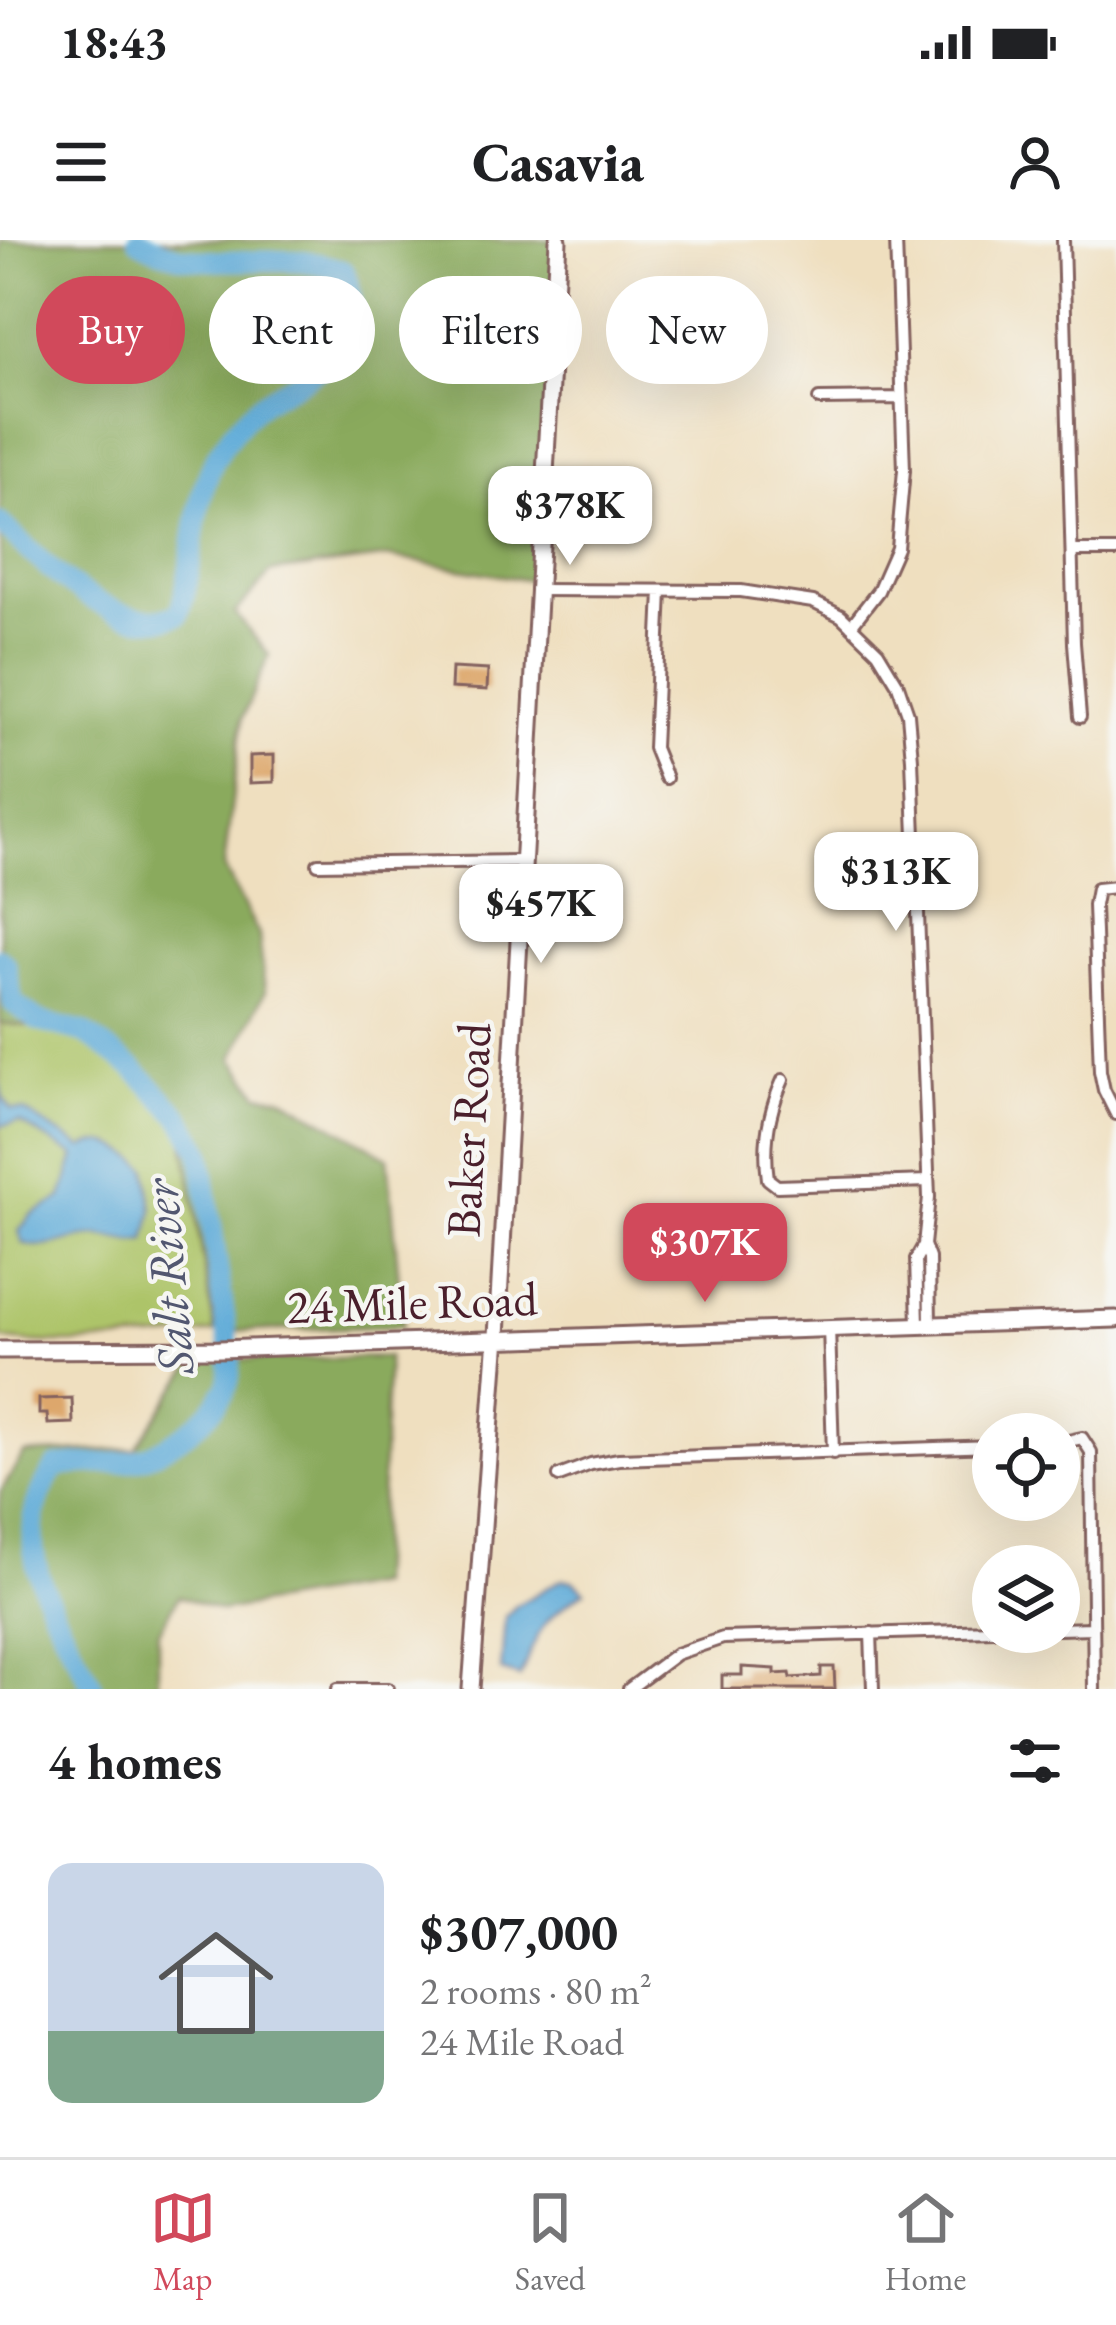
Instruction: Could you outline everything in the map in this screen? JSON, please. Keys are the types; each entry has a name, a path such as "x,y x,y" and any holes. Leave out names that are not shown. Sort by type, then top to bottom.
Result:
{"street":[{"name":"Baker Road","path":"471,1689 497,1336 558,240"},
{"path":"851,626 878,591 897,548 904,470 896,240"},
{"path":"1063,240 1080,717"},
{"path":"820,399 901,398"},
{"path":"1073,551 1116,551"},
{"path":"536,590 782,594 813,602 841,616 878,652 898,685 908,714 928,1181 924,1324"},
{"path":"661,591 654,748 666,778"},
{"path":"318,864 520,861"},
{"path":"1116,887 1097,889 1094,905 1100,1071 1103,1090 1116,1114"},
{"path":"783,1080 772,1104 764,1157 767,1179 777,1186 928,1181"},
{"name":"24 Mile Road","path":"0,1350 296,1346 1116,1319"},
{"path":"829,1327 833,1453"},
{"path":"1080,1439 1091,1452 1094,1689"},
{"path":"559,1476 604,1460 972,1447"},
{"path":"1080,1628 1092,1628"},
{"path":"629,1689 664,1660 712,1640 972,1631"},
{"path":"871,1633 872,1689"},
{"path":"338,1689 388,1689"}],"green space":[{"path":"0,240 561,240 558,276 399,276 399,384 551,384 537,582 390,557 271,572 235,613 269,655 242,719 224,867 259,935 265,992 233,1058 259,1094 282,1097 388,1157 403,1326 215,1332 180,1116 85,1033 0,1023"},
{"path":"0,1023 85,1033 180,1116 215,1332 74,1343 0,1338"},
{"path":"388,1357 377,1585 221,1611 179,1596 158,1633 158,1689 0,1689 0,1492 24,1454 135,1449 195,1361"}],"water":[{"path":"0,1083 12,1110 24,1111 83,1148 100,1143 117,1147 147,1168 153,1210 146,1240 98,1236 42,1246 23,1243 19,1231 31,1215 62,1198 75,1156 19,1122 0,1126"},
{"path":"562,1579 573,1580 585,1591 543,1627 520,1677 501,1671 505,1617"}],"building":[{"path":"452,668 488,670 487,690 451,688"},
{"path":"274,755 274,782 250,783 250,756"},
{"path":"72,1398 73,1423 48,1424 47,1414 39,1414 39,1399"},
{"path":"742,1667 775,1669 775,1674 790,1673 791,1678 821,1676 821,1667 834,1667 835,1689 722,1689 722,1675 742,1675"}],"waterway":[{"name":"Salt River","path":"0,523 58,575 104,606 153,619 178,615 203,491 219,452 256,408 328,359 345,333 351,303 343,271 294,261 190,258 138,240"},
{"name":"Salt River","path":"0,959 6,965 13,1003 38,1021 85,1033 134,1069 180,1116 201,1151 230,1355 224,1392 180,1437 137,1459 56,1467 40,1495 33,1524 40,1580 94,1689"}]}
